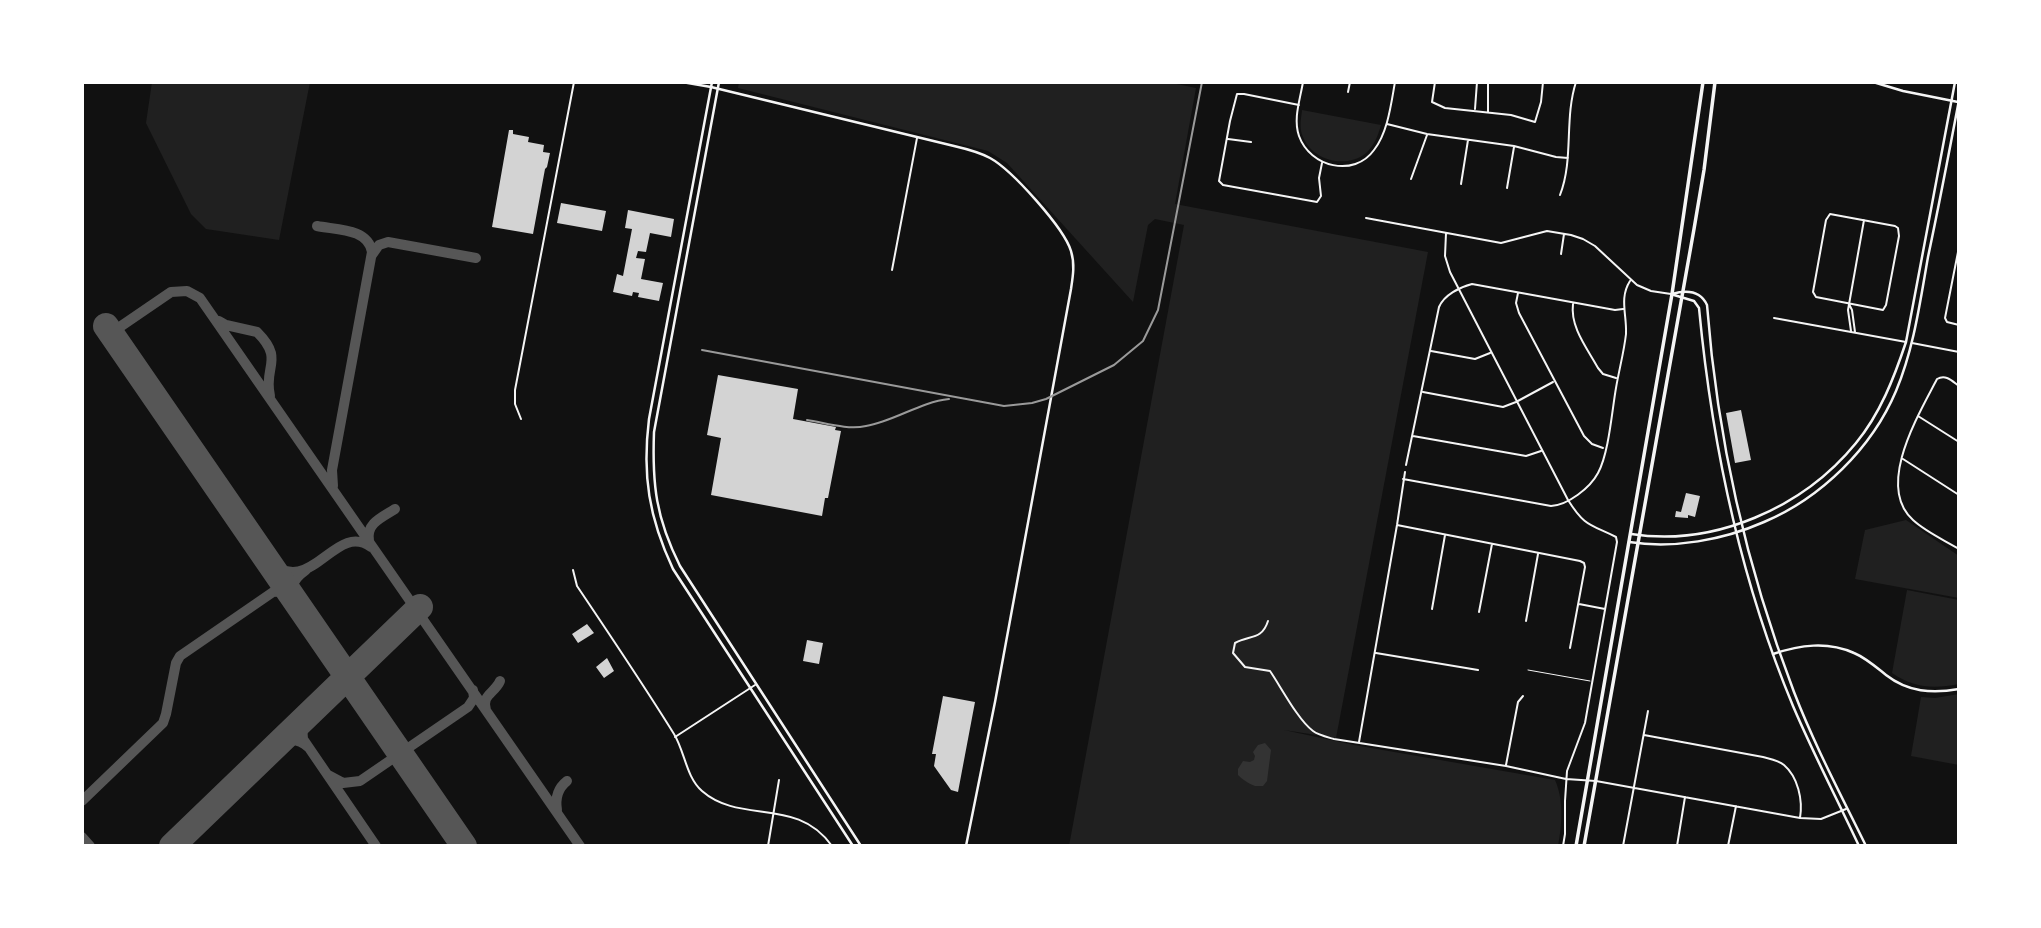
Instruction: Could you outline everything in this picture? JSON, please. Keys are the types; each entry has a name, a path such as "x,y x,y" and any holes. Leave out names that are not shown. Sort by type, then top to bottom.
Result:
{"highway":[{"path":"1576,846 1672,294 1703,82"},
{"path":"1584,846 1704,170 1715,82"}],"main road":[{"path":"681,82 917,137 989,157 1016,180 1059,229 1070,248 1074,268 1071,289 966,846"},
{"path":"712,82 649,419 646,439 647,482 655,525 673,569 853,846"},
{"path":"719,82 656,424 654,482 663,527 680,566 861,846"},
{"path":"1629,542 1683,543 1735,533 1779,516 1803,502 1844,468 1886,412 1912,343 1959,102 1872,82"},
{"path":"1631,534 1681,535 1734,525 1778,507 1813,485 1849,452 1863,434 1879,409 1906,342 1955,82"},
{"path":"1672,294 1683,291 1699,294 1707,305 1717,398 1742,522 1779,652 1806,721 1866,846"},
{"path":"1672,294 1694,301 1699,308 1706,382 1744,568 1793,707 1859,846"},
{"path":"1773,654 1812,645 1840,648 1863,657 1907,688 1932,692 1959,690"}],"street":[{"path":"521,419 514,404 515,390 574,82"},
{"path":"1303,82 1296,115 1298,135 1308,152 1322,163 1339,166 1368,157 1377,145 1386,123 1395,82"},
{"path":"1348,92 1350,82"},
{"path":"1435,82 1432,102 1444,108 1511,116 1535,122 1543,82"},
{"path":"1475,111 1477,82"},
{"path":"1488,82 1488,113"},
{"path":"1560,195 1568,158 1568,121 1577,82"},
{"path":"1299,105 1237,94 1218,179 1223,185 1317,202 1321,196 1319,178 1322,163"},
{"path":"1386,123 1427,134 1514,146 1568,158"},
{"path":"1411,179 1427,134"},
{"path":"892,270 917,137"},
{"path":"1227,138 1251,142"},
{"path":"1461,184 1469,139"},
{"path":"1507,188 1514,146"},
{"path":"1830,214 1864,220 1898,228 1899,236 1885,308 1881,310 1816,297 1813,292 1826,220 1830,214"},
{"path":"1366,218 1501,243 1547,231 1565,233 1595,246 1630,281 1651,291 1672,294"},
{"path":"1854,332 1849,304 1864,220"},
{"path":"1447,233 1444,256 1450,272 1542,451 1585,523 1616,537 1617,542 1585,723 1566,779 1563,846"},
{"path":"1561,254 1565,233"},
{"path":"1959,247 1945,318 1947,323 1959,325"},
{"path":"1403,478 1551,506 1560,505 1585,489 1600,470 1605,448 1626,338 1624,294 1630,281"},
{"path":"1406,465 1439,305 1448,296 1472,284 1615,310 1624,309"},
{"path":"1518,292 1519,313 1584,436 1592,444 1605,448"},
{"path":"1573,303 1571,315 1574,325 1598,368 1609,377 1618,379"},
{"path":"1774,318 1959,352"},
{"path":"1430,350 1475,359 1490,353"},
{"path":"1959,386 1947,377 1937,379 1909,435 1902,458 1898,488 1898,497 1912,519 1959,550"},
{"path":"1422,392 1503,407 1554,381"},
{"path":"1917,416 1959,442"},
{"path":"1412,436 1526,456 1542,451"},
{"path":"1902,458 1959,495"},
{"path":"1359,743 1405,472"},
{"path":"1397,525 1584,563 1570,649"},
{"path":"1432,609 1445,534"},
{"path":"1479,612 1492,543"},
{"path":"1526,621 1538,553"},
{"path":"573,570 577,586 675,737 697,786 725,804 796,817 808,822 819,830 832,846"},
{"path":"1578,604 1605,609"},
{"path":"1268,621 1264,632 1235,643 1233,653 1245,667 1270,671 1312,730 1334,739 1506,766 1566,779 1596,780 1800,818 1821,819 1847,808"},
{"path":"1375,653 1478,670"},
{"path":"675,737 756,685"},
{"path":"1506,766 1518,702 1523,696"},
{"path":"1623,846 1648,710"},
{"path":"1644,735 1780,762 1789,770 1801,796 1800,818"},
{"path":"768,846 779,780"},
{"path":"1677,846 1685,796"},
{"path":"1728,846 1736,805"}],"lane":[{"path":"1528,670 1592,681"}],"shaded area":[{"path":"152,82 310,82 279,240 206,229 191,214 146,123"},
{"path":"739,82 1167,82 1196,88 1175,204 1428,252 1336,738 1284,730 1555,780 1561,813 1558,846 1069,846 1184,225 1155,219 1148,225 1133,302 1007,163 988,151 738,88"},
{"path":"1302,110 1381,125 1375,141 1365,154 1348,161 1330,160 1307,145 1301,130"},
{"path":"1906,520 1959,556 1959,598 1855,579 1865,530"},
{"path":"1907,590 1959,600 1959,684 1924,686 1908,682 1892,673"},
{"path":"1959,694 1959,765 1911,756 1921,697"},
{"path":"1265,743 1271,750 1267,781 1263,786 1255,786 1238,775 1238,769 1243,761 1254,760 1253,752 1258,745"}],"building":[{"path":"509,130 513,130 513,134 529,137 528,142 544,145 543,152 550,153 533,234 492,227"},
{"path":"561,203 606,211 602,231 557,223"},
{"path":"628,210 674,219 671,237 650,233 646,252 638,251 636,258 645,259 641,279 663,283 659,301 638,297 639,293 633,292 632,296 613,292 617,274 623,276 632,229 625,228"},
{"path":"718,375 798,389 793,419 836,427 835,430 841,431 822,516 711,495 721,438 707,435"},
{"path":"1741,410 1751,460 1735,463 1726,413"},
{"path":"1686,493 1700,496 1695,517 1675,517 1676,511 1681,512"},
{"path":"587,624 594,633 578,643 572,634"},
{"path":"807,640 823,643 819,664 803,661"},
{"path":"607,658 614,671 604,678 596,667"},
{"path":"943,696 975,702 958,792 951,790 934,766 936,754 932,754"}],"taxiway":[{"path":"317,226 358,234 369,244 372,252 332,470 333,486"},
{"path":"372,255 379,245 388,242 476,258"},
{"path":"111,333 171,292 187,291 200,298 580,846"},
{"path":"219,321 257,332 265,342 272,357 270,396"},
{"path":"369,540 373,525 395,509"},
{"path":"266,559 282,570 296,572 309,567 345,544 358,542 371,547"},
{"path":"300,607 293,587 296,579 306,570"},
{"path":"82,801 163,723 176,663 180,656 273,592 284,591 295,600"},
{"path":"486,710 485,701 500,681"},
{"path":"328,775 343,783 360,781 468,707 474,698 473,690"},
{"path":"310,713 302,725 303,739 376,846"},
{"path":"273,749 290,740 299,741 308,747"},
{"path":"557,810 558,794 567,781"},
{"path":"82,837 90,846"}],"runway":[{"path":"106,326 464,846"},
{"path":"172,846 420,607"}],"railway":[{"path":"702,350 1004,406 1046,399 1114,365 1143,341 1158,310 1202,82"},
{"path":"807,420 844,427 866,426 949,399"}]}
